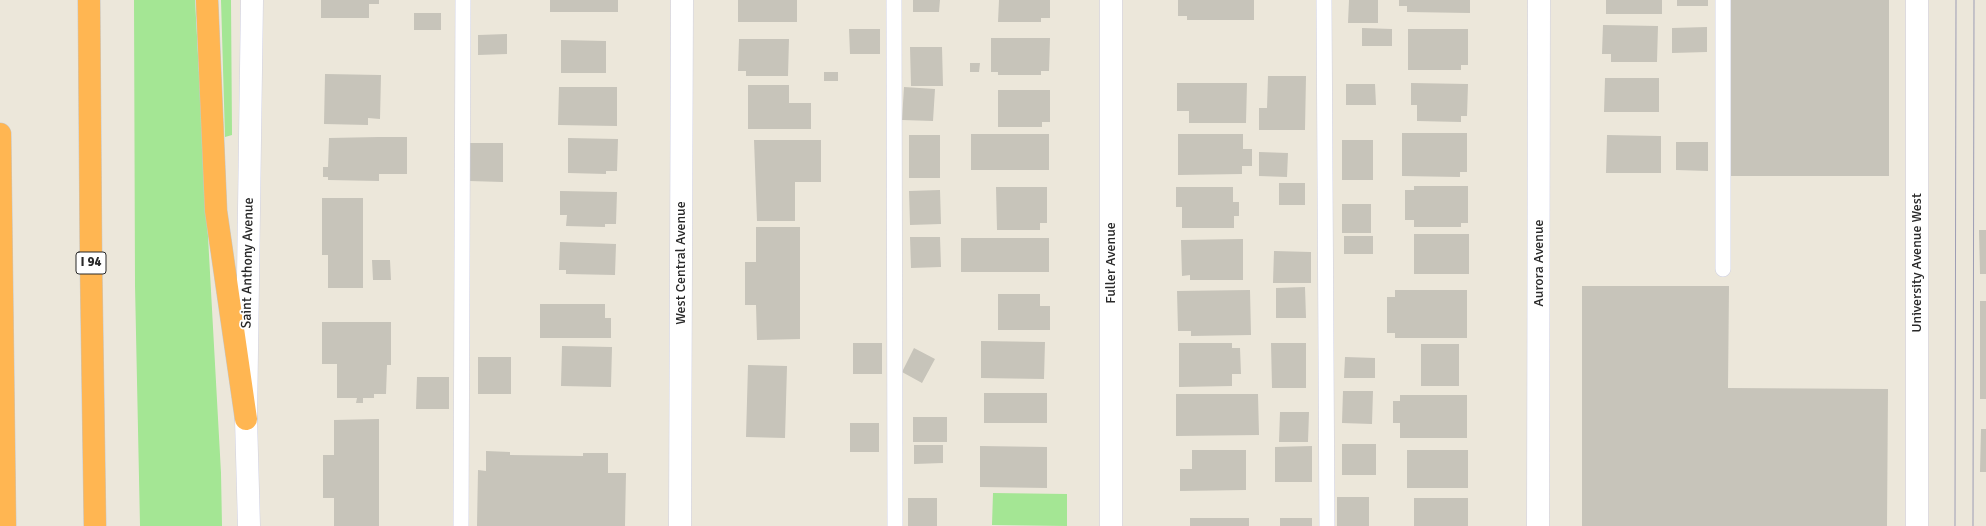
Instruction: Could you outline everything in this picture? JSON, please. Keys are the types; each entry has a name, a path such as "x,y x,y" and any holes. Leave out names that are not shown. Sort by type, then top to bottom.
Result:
{"highway":[{"name":"I 94","path":"89,0 95,526"},
{"path":"207,0 216,211 246,419"},
{"path":"0,134 5,526"}],"street":[{"name":"Saint Anthony Avenue","path":"249,526 246,419 252,0"},
{"name":"West Central Avenue","path":"680,526 682,0"},
{"name":"Fuller Avenue","path":"1111,0 1111,526"},
{"name":"Aurora Avenue","path":"1538,526 1539,0"},
{"name":"University Avenue West","path":"1917,0 1917,526"}],"lane":[{"path":"461,526 463,0"},
{"path":"894,0 895,526"},
{"path":"1324,0 1327,526"},
{"path":"1723,0 1723,269"}],"green space":[{"path":"134,0 195,0 221,473 222,526 140,526 135,285"},
{"path":"221,0 231,0 232,135 225,137"},
{"path":"993,493 1067,494 1067,526 992,525"}],"building":[{"path":"321,0 379,0 379,4 369,4 369,18 321,18"},
{"path":"550,0 618,0 618,12 550,12"},
{"path":"738,0 797,0 797,22 738,22"},
{"path":"913,0 940,0 939,12 913,12"},
{"path":"999,0 1050,0 1050,18 1041,18 1041,22 998,22"},
{"path":"1178,0 1254,0 1254,20 1187,20 1187,16 1178,16"},
{"path":"1349,0 1378,0 1378,23 1348,23"},
{"path":"1399,0 1470,0 1470,13 1407,12 1407,6 1399,6"},
{"path":"1606,0 1662,0 1662,14 1606,14"},
{"path":"1677,0 1708,0 1708,6 1677,6"},
{"path":"1731,0 1889,0 1889,176 1731,176"},
{"path":"414,13 441,13 441,30 414,30"},
{"path":"1603,25 1658,26 1657,62 1611,62 1611,54 1602,54"},
{"path":"1707,27 1707,52 1672,53 1672,28"},
{"path":"1362,28 1392,29 1392,46 1362,46"},
{"path":"849,29 880,29 880,54 850,54"},
{"path":"1408,29 1468,29 1468,65 1461,65 1461,70 1408,70"},
{"path":"507,34 507,54 478,55 478,35"},
{"path":"991,38 1050,38 1049,71 1041,71 1041,75 998,75 998,72 991,72"},
{"path":"739,39 789,39 788,76 746,76 746,71 738,71"},
{"path":"561,40 606,41 606,73 561,73"},
{"path":"910,47 942,47 943,86 911,86"},
{"path":"970,63 980,63 979,72 970,72"},
{"path":"824,72 838,72 838,81 824,81"},
{"path":"325,74 381,75 380,119 368,118 368,125 324,124"},
{"path":"1268,76 1306,76 1305,130 1259,130 1259,108 1267,108"},
{"path":"1605,78 1659,78 1659,112 1604,112"},
{"path":"1177,83 1247,83 1246,123 1189,123 1189,111 1177,111"},
{"path":"1411,83 1468,84 1467,116 1461,116 1461,122 1417,121 1417,105 1411,105"},
{"path":"1346,84 1375,84 1376,105 1346,105"},
{"path":"748,85 789,85 789,103 811,103 811,129 748,129"},
{"path":"559,87 617,87 617,126 558,125"},
{"path":"904,87 935,89 933,121 902,120"},
{"path":"998,90 1050,90 1050,122 1042,122 1042,127 998,127"},
{"path":"1402,133 1467,133 1467,172 1460,172 1460,177 1402,176"},
{"path":"971,134 1049,134 1049,170 971,170"},
{"path":"1178,134 1243,134 1243,149 1252,149 1252,166 1242,166 1242,174 1178,175"},
{"path":"909,135 940,135 940,178 909,178"},
{"path":"1607,135 1661,136 1661,173 1606,173"},
{"path":"407,137 407,174 379,174 379,181 328,180 328,177 323,177 323,167 328,167 329,138"},
{"path":"568,138 618,139 617,171 606,171 606,174 568,173"},
{"path":"754,140 821,140 821,182 795,182 795,221 757,221"},
{"path":"1342,140 1373,140 1373,180 1342,180"},
{"path":"1676,142 1708,142 1708,171 1676,170"},
{"path":"469,143 503,143 503,182 469,181"},
{"path":"1259,152 1288,153 1287,177 1259,176"},
{"path":"1279,183 1305,183 1305,205 1279,205"},
{"path":"1414,186 1468,186 1468,223 1461,223 1461,227 1414,227 1414,220 1405,220 1405,190 1414,190"},
{"path":"996,187 1047,187 1047,223 1040,223 1040,230 997,230"},
{"path":"1176,187 1233,187 1233,202 1239,202 1239,216 1234,216 1234,228 1182,228 1182,207 1176,207"},
{"path":"940,190 941,224 910,225 909,191"},
{"path":"560,191 617,192 616,224 605,224 605,227 566,226 567,215 560,215"},
{"path":"322,198 363,198 363,288 328,288 328,255 322,255"},
{"path":"1342,204 1371,204 1371,233 1342,233"},
{"path":"756,227 800,227 800,339 757,340 756,305 745,305 745,262 756,262"},
{"path":"1979,230 1986,230 1986,274 1980,274"},
{"path":"1414,234 1469,234 1469,274 1414,274"},
{"path":"1344,236 1373,236 1373,254 1344,254"},
{"path":"910,237 940,237 941,267 911,268"},
{"path":"961,238 1049,238 1049,272 961,272"},
{"path":"1243,239 1243,280 1190,280 1190,275 1182,276 1181,240"},
{"path":"560,242 616,244 615,275 566,274 566,270 559,270"},
{"path":"1274,251 1311,252 1311,283 1273,283"},
{"path":"372,260 390,260 391,280 373,280"},
{"path":"1582,286 1729,286 1728,388 1888,389 1887,526 1582,526"},
{"path":"1305,287 1306,318 1276,318 1276,288"},
{"path":"1250,290 1251,335 1191,336 1191,331 1178,331 1177,291"},
{"path":"1395,290 1467,290 1467,338 1395,338 1395,333 1387,333 1387,297 1395,297"},
{"path":"998,294 1040,294 1040,306 1050,306 1050,330 998,330"},
{"path":"1980,301 1986,301 1986,399 1980,399"},
{"path":"540,304 605,304 605,318 611,318 611,338 540,338"},
{"path":"322,322 391,322 391,365 387,365 386,394 374,394 374,398 363,398 363,403 356,403 357,398 337,398 337,364 322,364"},
{"path":"981,341 1045,342 1044,379 981,378"},
{"path":"853,343 882,343 882,374 853,374"},
{"path":"1179,343 1232,343 1232,348 1240,348 1241,374 1232,374 1232,386 1179,387"},
{"path":"1271,343 1306,343 1306,388 1272,388"},
{"path":"1421,344 1459,344 1459,386 1421,386"},
{"path":"562,346 612,347 611,387 561,386"},
{"path":"914,348 935,359 922,383 902,372"},
{"path":"478,357 511,357 511,394 478,394"},
{"path":"1345,357 1375,358 1375,378 1344,378"},
{"path":"748,365 787,366 785,438 746,437"},
{"path":"417,377 449,377 449,409 416,409"},
{"path":"1343,391 1373,391 1372,424 1342,423"},
{"path":"984,393 1047,393 1047,423 984,423"},
{"path":"1176,394 1258,394 1259,435 1176,436"},
{"path":"1400,395 1467,395 1467,438 1400,438 1400,423 1393,423 1393,401 1400,401"},
{"path":"1280,412 1309,412 1308,442 1279,442"},
{"path":"913,417 947,417 947,442 913,442"},
{"path":"379,419 379,526 334,526 334,498 323,498 323,455 334,455 334,420"},
{"path":"850,423 879,423 879,452 850,452"},
{"path":"1981,429 1986,429 1986,472 1980,472"},
{"path":"1342,444 1376,444 1376,475 1342,475"},
{"path":"914,445 943,445 943,463 914,464"},
{"path":"980,446 1047,447 1047,488 980,487"},
{"path":"1312,446 1312,482 1275,482 1275,447"},
{"path":"1192,450 1246,450 1246,490 1180,491 1180,469 1192,469"},
{"path":"1407,450 1468,450 1468,488 1407,488"},
{"path":"486,451 510,452 510,455 583,456 583,453 608,453 608,473 626,473 625,526 477,526 478,470 486,471"},
{"path":"1337,497 1369,497 1369,526 1337,526"},
{"path":"908,498 937,498 937,526 908,526"},
{"path":"1414,498 1468,498 1468,526 1414,526"},
{"path":"1190,518 1249,518 1249,526 1190,526"},
{"path":"1280,518 1312,518 1312,526 1280,526"}],"tram line":[{"path":"1955,526 1956,0"},
{"path":"1973,526 1974,0"}]}
